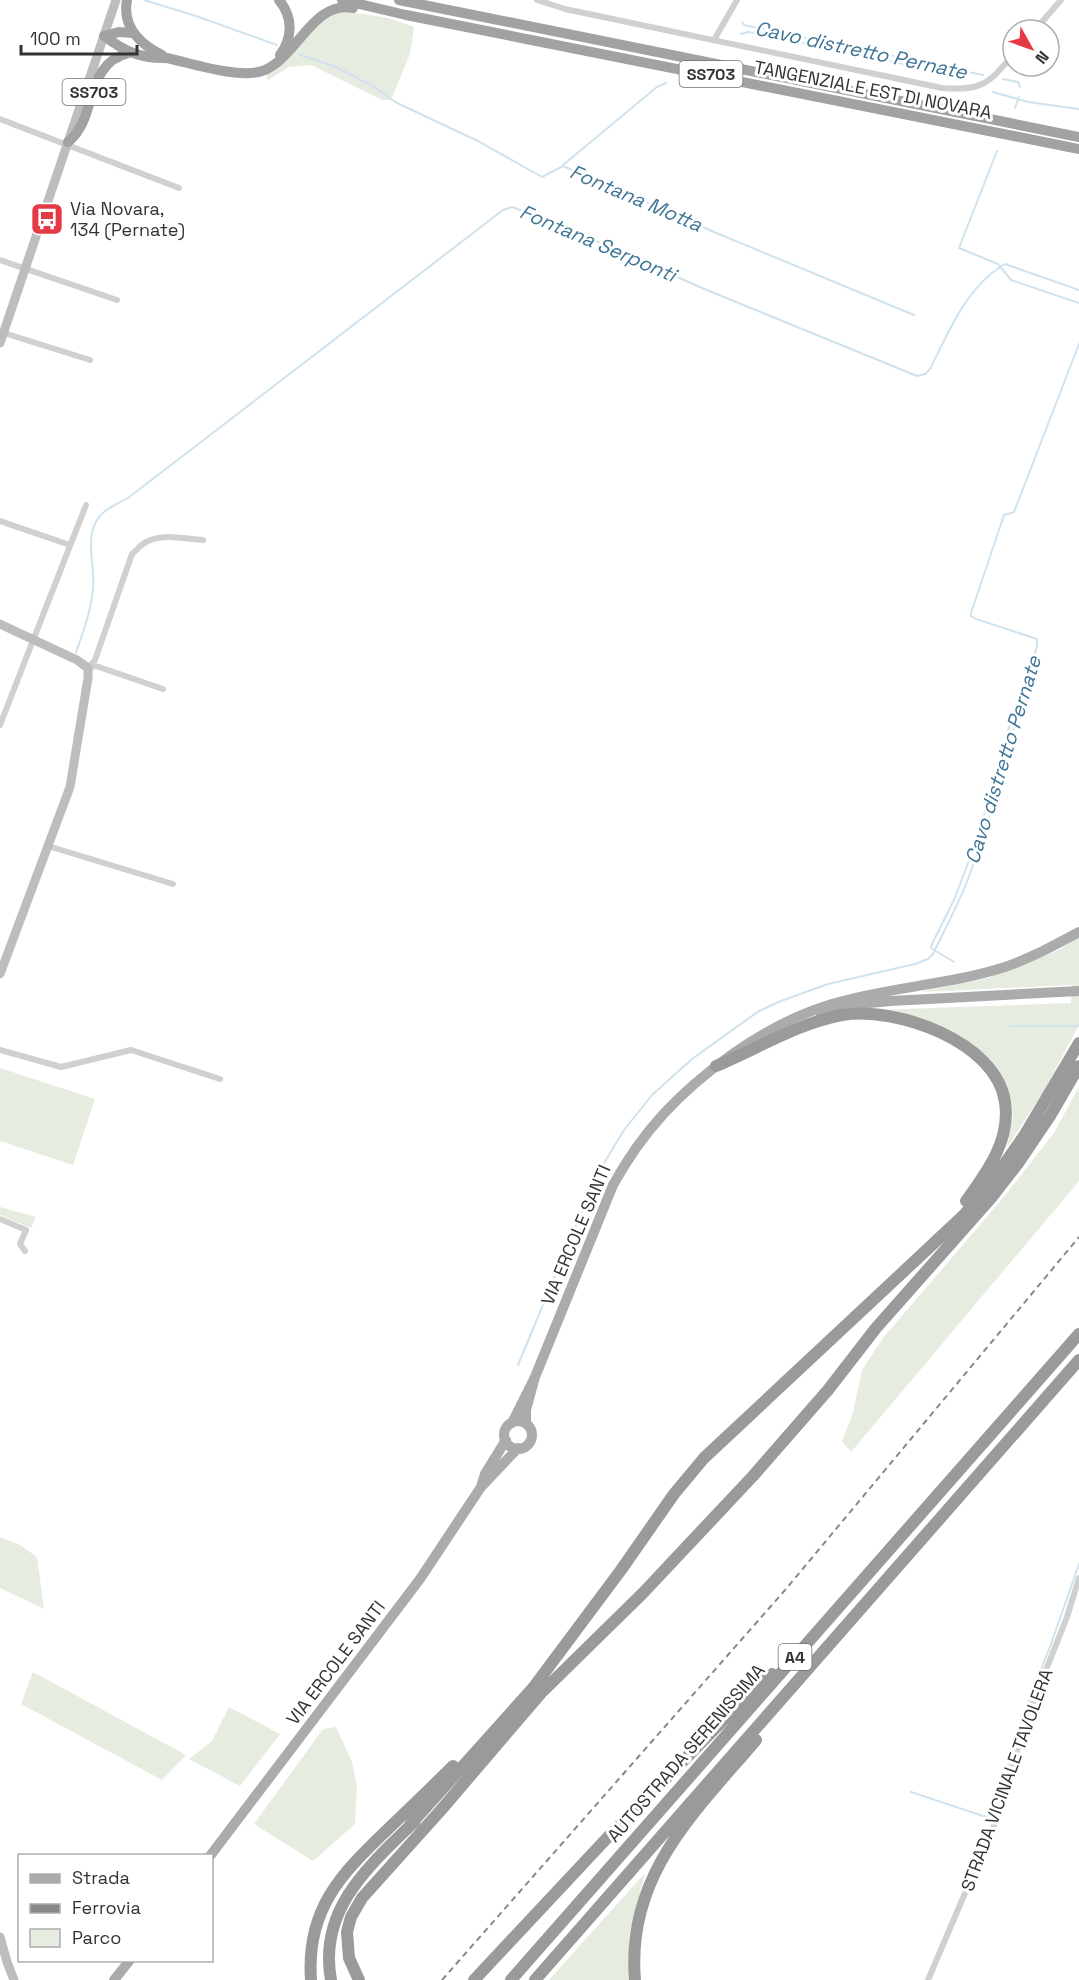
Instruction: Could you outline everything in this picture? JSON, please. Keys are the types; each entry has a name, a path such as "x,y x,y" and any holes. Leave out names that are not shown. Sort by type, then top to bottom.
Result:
{"highway":[{"path":"104,36 119,32 133,33 126,11 127,0"},
{"path":"271,67 283,51 290,33 288,15 279,0"},
{"name":"TANGENZIALE EST DI NOVARA","path":"342,0 406,15 1079,149"},
{"name":"TANGENZIALE EST DI NOVARA","path":"399,0 1079,137"},
{"name":"SS703","path":"104,36 129,53 167,58 245,74 263,71 280,61 314,23 331,10 349,7 406,15"},
{"name":"SS703","path":"133,33 153,51 167,58"},
{"name":"SS703","path":"67,143 74,137 85,117 104,66 116,57 129,53"},
{"path":"716,1066 749,1053 789,1032 843,1015 878,1015 929,1026 955,1039 975,1054 989,1068 1001,1088 1005,1103 1002,1136 997,1153 987,1171 918,1259"},
{"path":"359,1980 351,1965 347,1949 349,1925 356,1907 513,1718 675,1494 704,1458 964,1215 1001,1169 1042,1107 1079,1043"},
{"path":"331,1980 329,1945 337,1913 357,1881 513,1718 550,1685 643,1593 753,1476 828,1390 876,1328 991,1198 1050,1116 1079,1066"},
{"name":"AUTOSTRADA SERENISSIMA","path":"510,1980 1079,1334"},
{"name":"AUTOSTRADA SERENISSIMA","path":"535,1980 1079,1360"},
{"path":"474,1980 579,1867 759,1684 799,1653"},
{"path":"635,1980 637,1937 641,1913 655,1870 673,1839 759,1737 785,1695"},
{"path":"311,1980 313,1936 326,1900 338,1881 362,1854 474,1745 513,1718"}],"main road":[{"path":"0,343 116,0"},
{"path":"0,624 77,660 88,668 70,787 0,974"},
{"path":"716,1066 761,1034 831,1004 992,970 1028,958 1079,932"},
{"path":"716,1066 776,1031 827,1012 891,1001 1079,991"},
{"name":"VIA ERCOLE SANTI","path":"512,1423 535,1377 613,1185 635,1149 662,1115 678,1097 716,1066"},
{"name":"VIA ERCOLE SANTI","path":"526,1423 526,1410 535,1377"},
{"path":"519,1421 526,1423 531,1429 531,1439 527,1445 518,1448 510,1446 506,1440 506,1428 519,1421"},
{"name":"VIA ERCOLE SANTI","path":"481,1487 485,1474 506,1440"},
{"name":"VIA ERCOLE SANTI","path":"212,1854 420,1579 481,1487 518,1448"},
{"path":"0,1937 14,1980"},
{"path":"7,1962 8,1980"},
{"path":"114,1980 130,1962"},
{"path":"123,1980 131,1962"}],"street":[{"path":"537,0 565,9 931,85 959,89 976,87 990,81 1001,69"},
{"path":"714,40 737,0"},
{"path":"1045,18 1061,0"},
{"path":"0,119 179,188"},
{"path":"0,260 117,300"},
{"path":"4,333 90,360"},
{"path":"0,725 86,505"},
{"path":"0,520 70,545"},
{"path":"88,668 94,660 132,554 143,543 164,537 203,540"},
{"path":"88,668 96,666 163,689"},
{"path":"48,846 173,884"},
{"path":"0,1050 61,1067 131,1050 220,1079"},
{"path":"0,1220 26,1230 20,1244 25,1251"},
{"name":"STRADA VICINALE TAVOLERA","path":"928,1980 997,1818 1028,1718 1079,1578"}],"green space":[{"path":"343,11 389,18 414,27 410,54 391,100 382,100 311,65 289,67 268,80 266,75 286,62 317,24 327,15"},
{"path":"1079,937 1079,1025 1045,1089 1007,1148 1013,1111 1008,1090 991,1062 980,1050 953,1031 938,1024 877,1010 1071,1003 1072,985 920,992 988,978 1059,950"},
{"path":"0,1068 95,1099 73,1165 0,1141"},
{"path":"1079,1087 1079,1181 851,1452 842,1441 853,1413 862,1370 883,1338 1003,1198 1054,1133"},
{"path":"0,1207 36,1217 31,1228 0,1215"},
{"path":"0,1537 20,1545 37,1557 44,1609 0,1588"},
{"path":"33,1672 186,1755 162,1780 21,1704"},
{"path":"229,1707 280,1734 240,1786 189,1759 212,1741"},
{"path":"336,1727 352,1762 357,1787 355,1824 313,1861 254,1824 323,1729"},
{"path":"645,1873 629,1936 629,1980 549,1980"}],"waterway":[{"name":"Fontana Motta","path":"144,0 277,45"},
{"name":"Cavo distretto Pernate","path":"742,22 744,25 983,75"},
{"name":"Fontana Serponti","path":"741,34 756,33 966,77"},
{"name":"Fontana Motta","path":"300,55 336,67 374,87 397,103 478,141 542,177 563,166 914,315"},
{"name":"Cavo distretto Pernate","path":"1003,79 1018,82 1020,87"},
{"name":"Fontana Serponti","path":"563,165 657,87 666,83"},
{"name":"Fontana Serponti","path":"993,92 1028,102 1079,109"},
{"name":"Fontana Serponti","path":"1015,108 1019,97"},
{"name":"Cavo distretto Pernate","path":"997,151 959,248 998,264 1011,280 1079,303"},
{"name":"Fontana Serponti","path":"76,653 92,597 91,538 97,520 104,512 128,498 503,210 512,207 565,227 702,288 917,376 925,374 930,369 960,310 980,284 1005,264 1079,290"},
{"name":"Cavo distretto Pernate","path":"518,1365 598,1173 624,1130 652,1095 692,1059 759,1011 828,984 915,964 928,959 933,954 960,898 978,850 1037,646 1037,639 976,619 971,616 971,613 1004,515 1014,512 1079,344"},
{"name":"Cavo distretto Pernate","path":"954,962 931,946 954,900 975,845 1010,723"},
{"name":"Cavo distretto Pernate","path":"1010,1026 1079,1026"},
{"name":"Cavo distretto Pernate","path":"911,1792 992,1819 1022,1719 1079,1564"}],"railway":[{"path":"442,1980 786,1589 1079,1237"}],"place":[{"name":"Via Novara, 134 (Pernate)","path":"47,219"}]}
